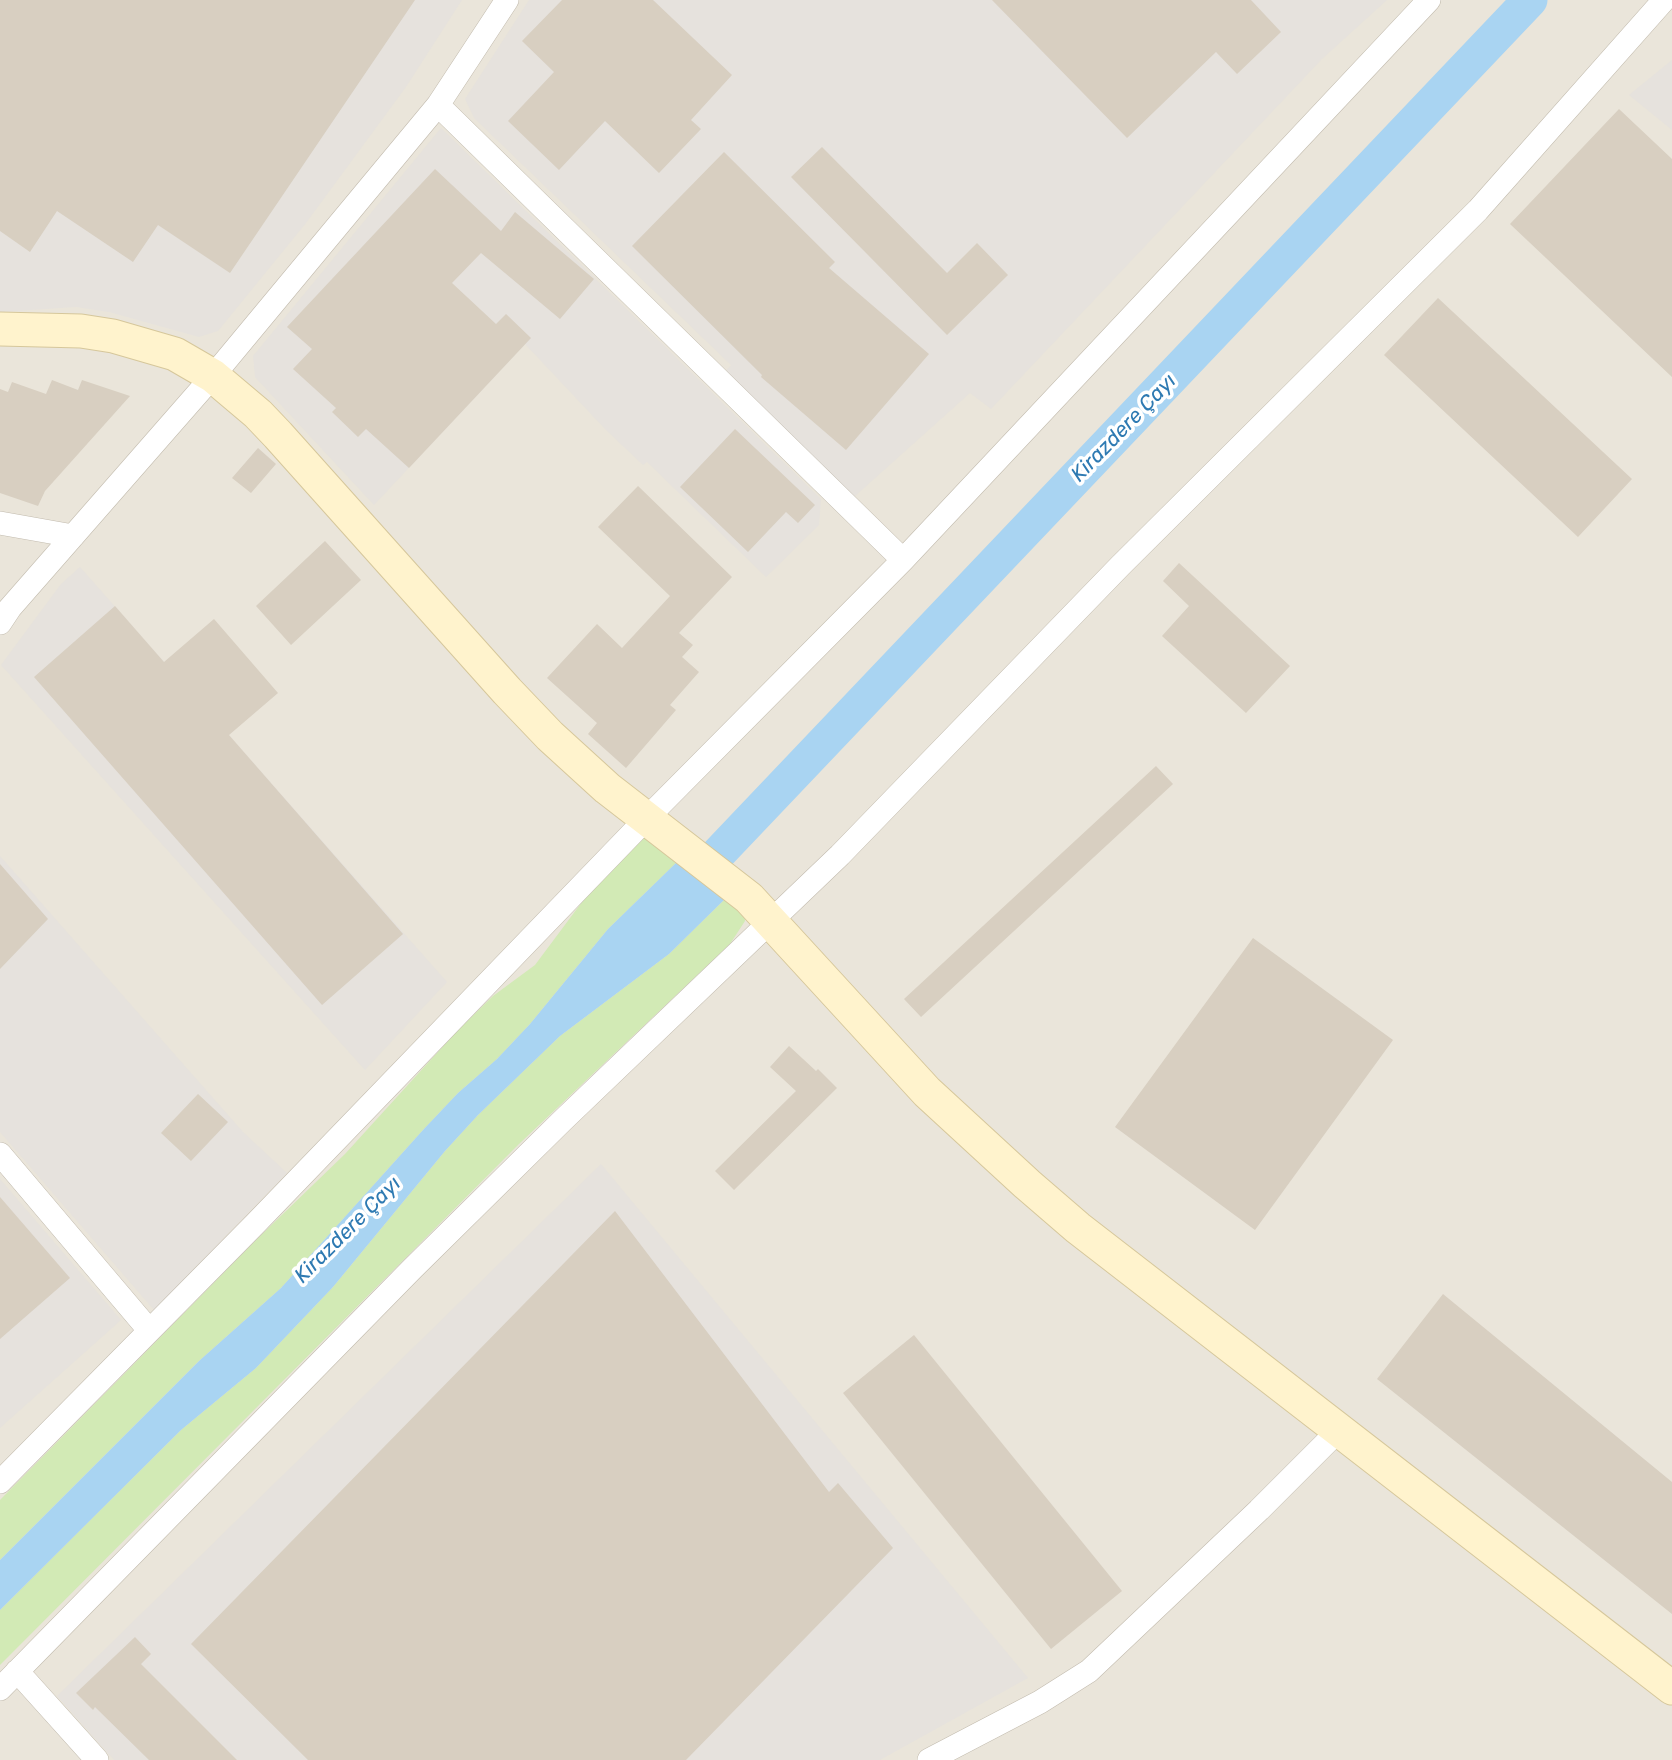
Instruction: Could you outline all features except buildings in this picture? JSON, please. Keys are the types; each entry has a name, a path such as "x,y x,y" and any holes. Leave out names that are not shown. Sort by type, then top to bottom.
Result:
{"street":[{"path":"0,623 212,376 438,105 507,0"},
{"path":"0,1482 902,559 1429,0"},
{"path":"0,1689 421,1260 840,855 1120,566 1478,210 1664,0"},
{"path":"438,105 902,559"},
{"path":"0,329 81,331 113,336 175,355 212,376 258,414 278,435 506,691 550,736 587,772 749,898 928,1093 1027,1184 1078,1228 1672,1688"},
{"path":"0,523 73,536"},
{"path":"0,1154 149,1330"},
{"path":"929,1760 1040,1702 1089,1671 1339,1430"},
{"path":"17,1671 97,1760"}],"shaded area":[{"path":"0,0 1672,0 1672,1760 0,1760"},
{"path":"0,0 462,0 406,87 306,223 218,331 199,337 109,312 76,307 0,312"},
{"path":"529,0 1387,0 1322,59 991,409 970,393 854,497 726,371 731,365 474,118 465,99"},
{"path":"1672,60 1672,130 1629,95"},
{"path":"441,128 821,499 819,525 766,577 647,462 643,465 606,430 525,344 374,505 255,377 253,356"},
{"path":"80,567 447,982 365,1070 1,665 61,584"},
{"path":"0,856 243,1132 287,1173 154,1310 0,1132"},
{"path":"601,1164 1028,1678 880,1760 114,1760 57,1696"},
{"path":"0,1179 121,1320 0,1428"}],"green space":[{"path":"647,836 678,861 608,929 530,1024 423,1130 281,1288 199,1361 0,1560 0,1500 256,1240 345,1154 457,1031 493,996 535,965 585,898 625,854"},
{"path":"725,899 744,912 745,921 730,944 519,1144 0,1665 0,1610 181,1430 256,1368 333,1287 478,1115 560,1036 669,954"}],"water":[{"path":"678,861 725,899 669,954 560,1036 478,1115 333,1287 256,1368 181,1430 0,1610 0,1560 199,1361 281,1288 423,1130 530,1024 608,929"}],"waterway":[{"name":"Kirazdere Çayı","path":"717,855 1530,0"}]}
